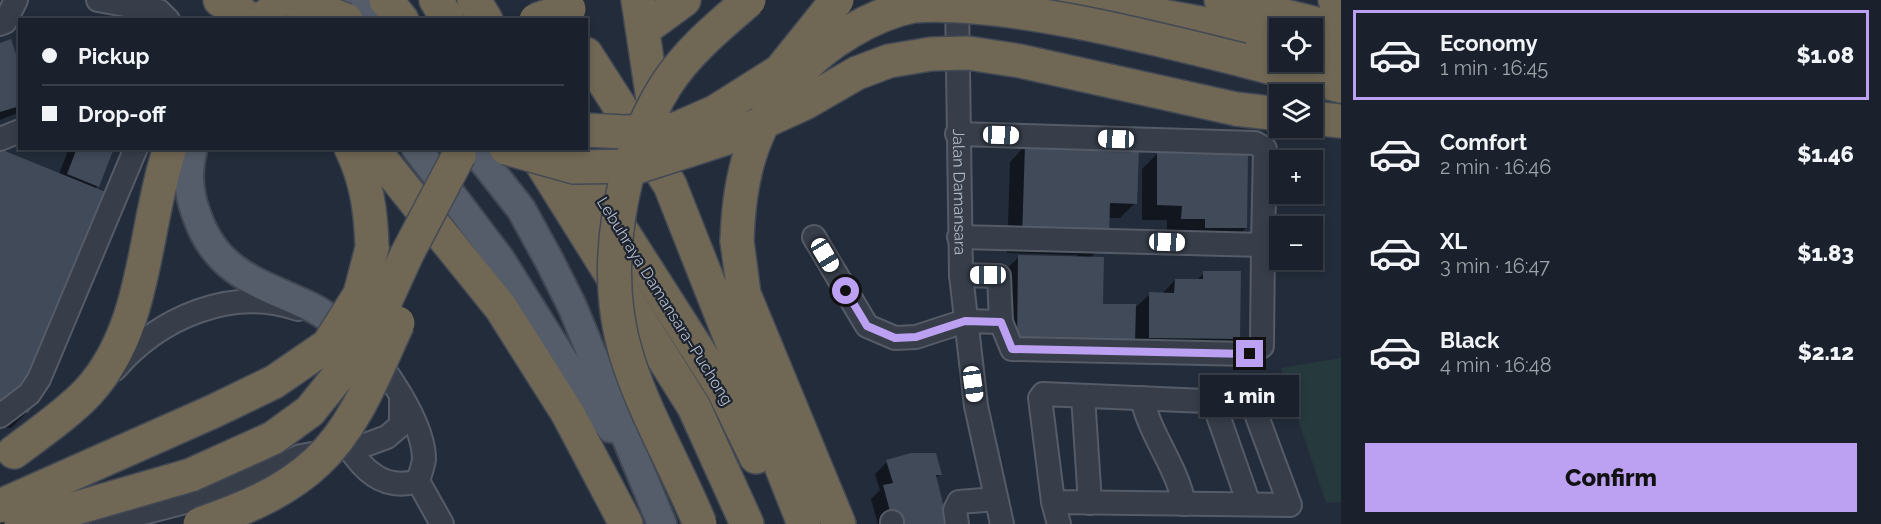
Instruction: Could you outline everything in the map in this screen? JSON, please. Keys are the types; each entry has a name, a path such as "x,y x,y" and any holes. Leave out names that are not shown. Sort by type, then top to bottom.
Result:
{"highway":[{"path":"220,0 249,18"},
{"path":"293,0 341,18"},
{"path":"264,18 278,7 300,0"},
{"path":"386,0 400,18"},
{"path":"436,0 447,18"},
{"path":"474,0 485,18"},
{"path":"684,0 640,15 647,70 670,185 804,524"},
{"path":"700,524 646,408 626,355 617,298 616,229 626,174 649,116 667,83 703,39 749,0"},
{"path":"588,130 625,132 676,129 715,112 780,71 837,0"},
{"path":"733,136 801,83 868,0"},
{"path":"1074,0 1262,28 1341,30"},
{"path":"1221,0 1262,28"},
{"path":"1335,0 1341,2"},
{"path":"839,524 744,294 737,241 738,197 750,153 768,114 785,88 814,57 829,44 858,27 912,6 962,2 1019,6 1085,20 1341,86"},
{"path":"542,18 568,10"},
{"path":"513,150 574,167 640,166 733,136 804,102 857,73 889,61 931,54 968,53 1020,61 1236,109 1269,113"},
{"path":"1323,54 1341,59"},
{"path":"588,57 670,185"},
{"path":"1323,119 1341,121"},
{"path":"0,506 234,402 274,382 328,345 360,294 372,248 370,207 360,167 352,150"},
{"path":"374,150 501,309 568,414 626,524"},
{"path":"21,524 190,475 273,438 310,411 368,339 425,220 463,150"},
{"name":"Lebuhraya Damansara–Puchong","path":"533,150 694,407 747,524"},
{"name":"Lebuhraya Damansara–Puchong","path":"569,150 724,391 764,472 784,524"},
{"path":"7,457 68,412 108,366 135,301 166,162"},
{"path":"200,524 240,510 279,490 317,462 345,429 398,323 419,260 425,220"}],"main road":[{"path":"311,0 324,18"},
{"path":"358,0 369,18"},
{"path":"193,150 188,182 191,201 207,241 220,258 238,274 313,308 356,338"},
{"path":"418,150 500,259 580,387 636,461"},
{"path":"475,150 521,209 549,260 572,306 662,524"}],"street":[{"path":"0,24 5,22 16,0"},
{"path":"98,0 159,10 166,18"},
{"name":"Jalan Damansara","path":"957,0 957,134 961,275 976,406 1002,524"},
{"path":"0,139 18,132"},
{"path":"957,134 1255,143 1265,149 1262,346 1250,354 1012,349 1001,322 999,276 961,275"},
{"path":"0,416 29,394 39,379 129,155"},
{"path":"814,237 867,326 895,338 916,337 965,321 1001,322"},
{"path":"959,237 1263,245"},
{"path":"7,457 56,430 88,400 145,338 174,320 206,308 241,303 296,308 356,338 374,356 401,395 423,450 424,460 417,481 442,524"},
{"path":"100,524 197,499 301,456 368,444 387,438 401,425 401,395"},
{"path":"1040,395 1083,396 1252,403 1290,505 1090,503 1056,513 1040,395"},
{"path":"1083,396 1090,503"},
{"path":"1142,398 1160,448 1178,476 1184,504"},
{"path":"1213,401 1249,504"},
{"path":"348,446 359,464 376,478 396,484 417,481"},
{"path":"957,524 955,506 959,502 996,499"}],"shaded area":[{"path":"1341,358 1341,502 1326,503 1281,368"}],"building":[{"path":"11,39 18,60 18,107 0,112 0,43"},
{"path":"1025,145 1139,148 1137,204 1110,203 1109,240 1022,238"},
{"path":"0,149 106,192 43,391 28,413 0,411"},
{"path":"76,150 113,150 99,187 67,174"},
{"path":"1157,152 1248,153 1247,228 1205,228 1205,219 1181,219 1182,206 1157,205"},
{"path":"1018,255 1104,257 1103,304 1136,304 1135,344 1017,342"},
{"path":"1203,271 1241,271 1240,339 1149,338 1149,292 1174,293 1175,279 1203,279"},
{"path":"911,453 936,453 942,475 936,475 948,524 896,524 891,515 883,485 893,483 886,460"}],"route":[{"path":"846,291 867,326 895,338 916,337 965,321 991,321 1001,322 1012,349 1250,354"}]}
